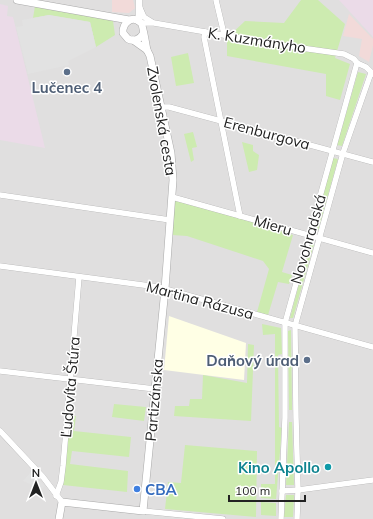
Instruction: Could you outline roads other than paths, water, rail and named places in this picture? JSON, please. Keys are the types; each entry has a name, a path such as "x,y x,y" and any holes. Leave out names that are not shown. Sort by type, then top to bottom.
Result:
{"street":[{"path":"17,0 131,20 142,27"},
{"path":"216,0 224,34"},
{"path":"114,17 123,27 125,23 131,20 139,4"},
{"path":"139,4 144,17 154,23"},
{"name":"Zvolenská cesta","path":"139,4 142,27 162,107 173,168 164,289"},
{"path":"142,27 154,23"},
{"name":"K. Kuzmányho","path":"154,23 224,34 280,45 344,54 366,67 372,73"},
{"name":"Zvolenská cesta","path":"123,27 124,36 133,40 147,50"},
{"path":"133,40 139,39 142,27"},
{"path":"204,32 240,216"},
{"name":"Novohradská","path":"281,519 285,418 285,323 357,63"},
{"name":"Novohradská","path":"297,519 298,490 295,326 343,153 372,73"},
{"name":"Erenburgova","path":"162,107 169,107 373,162"},
{"path":"0,195 170,220"},
{"name":"Mieru","path":"172,197 373,253"},
{"name":"Martina Rázusa","path":"0,266 158,287 373,347"},
{"name":"Ľudovíta Štúra","path":"56,496 61,482 79,277"},
{"name":"Partizánska","path":"143,511 164,289"},
{"path":"0,371 155,389"},
{"path":"285,418 296,417"},
{"path":"0,431 43,477 62,502 223,519"},
{"path":"282,491 373,480"},
{"path":"59,519 62,502"}],"place":[{"name":"Lučenec 4","path":"67,72"},
{"name":"Daňový úrad","path":"307,360"},
{"name":"Kino Apollo","path":"328,467"},
{"name":"CBA","path":"137,489"}]}
